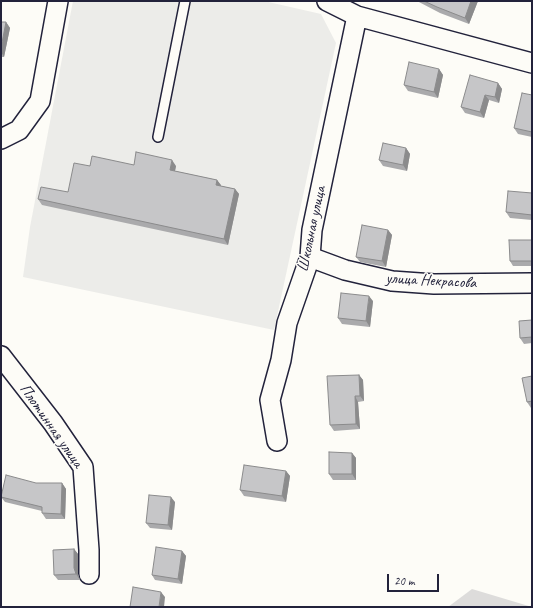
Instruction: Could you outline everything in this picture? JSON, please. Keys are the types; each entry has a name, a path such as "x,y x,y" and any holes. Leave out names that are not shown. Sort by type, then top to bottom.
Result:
{"street":[{"path":"1,139 19,130 40,101 58,1"},
{"path":"327,1 357,16 532,63"},
{"name":"Школьная улица","path":"277,441 270,400 281,360 287,323 310,257 312,230 357,16"},
{"name":"улица Некрасова","path":"310,257 345,270 392,281 434,284 532,283"},
{"name":"Плотинная улица","path":"1,356 53,423 83,467 89,550 89,574"}],"lane":[{"path":"158,137 185,1"}],"shaded area":[{"path":"73,1 264,1 321,14 336,43 274,330 23,277 30,227"},
{"path":"472,589 532,607 448,607"}],"building":[{"path":"424,1 471,1 465,18"},
{"path":"1,22 6,22 1,48"},
{"path":"409,62 439,69 434,92 404,85"},
{"path":"470,75 498,83 495,97 485,95 480,112 461,107"},
{"path":"522,93 532,95 532,132 514,128"},
{"path":"383,143 406,148 403,165 379,160"},
{"path":"136,152 172,160 170,170 217,180 216,185 235,189 224,239 38,199 41,187 68,192 74,163 90,166 92,156 134,165"},
{"path":"508,191 532,193 532,215 506,212"},
{"path":"362,225 388,230 382,261 356,257"},
{"path":"509,240 532,240 532,261 510,261"},
{"path":"341,293 369,296 366,321 338,318"},
{"path":"532,320 532,337 520,338 519,321"},
{"path":"359,375 360,396 355,396 356,424 330,425 327,376"},
{"path":"532,376 532,401 527,402 522,378"},
{"path":"329,452 352,453 352,474 329,474"},
{"path":"244,465 286,471 282,496 240,490"},
{"path":"6,475 36,483 62,483 61,514 42,513 42,507 1,497"},
{"path":"149,495 171,497 168,525 146,523"},
{"path":"156,547 182,551 178,579 152,575"},
{"path":"74,549 74,568 76,574 54,575 53,550"},
{"path":"133,587 161,592 159,607 130,607"}]}
